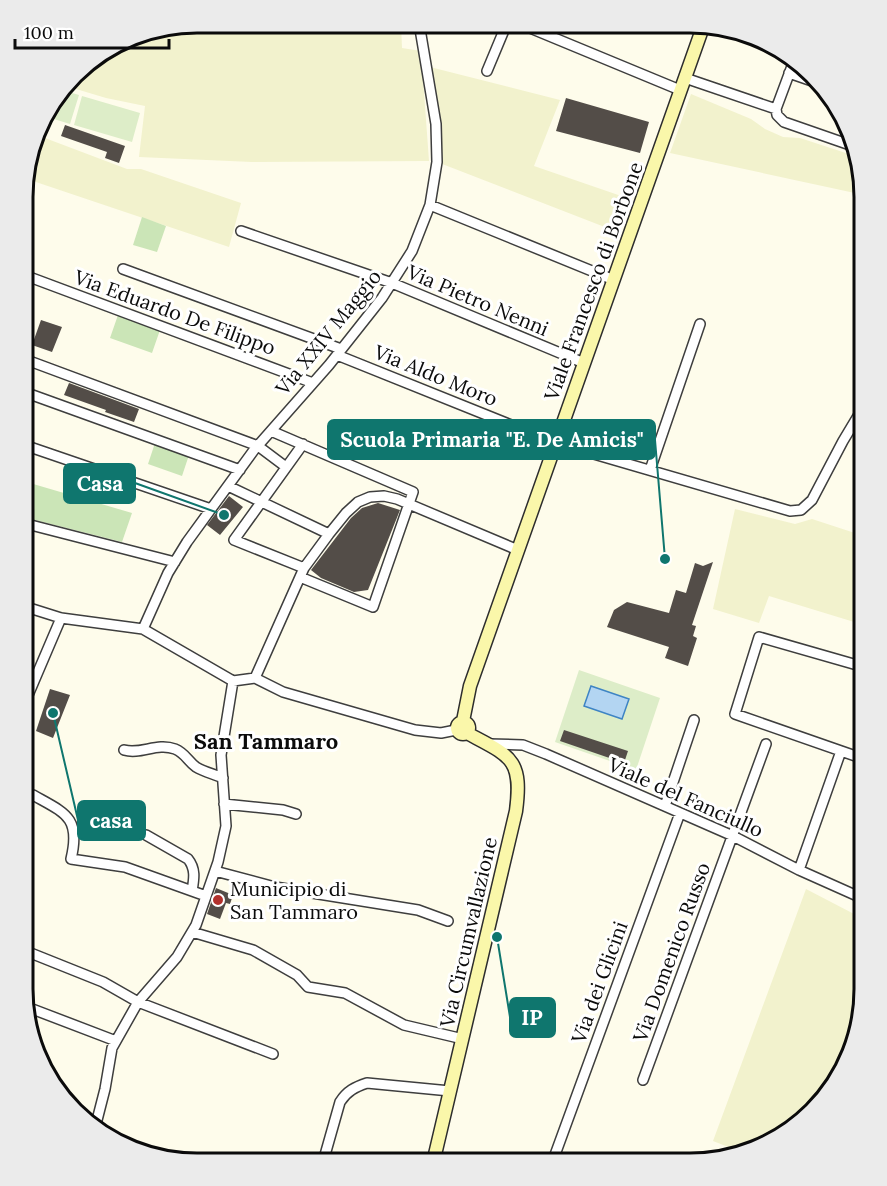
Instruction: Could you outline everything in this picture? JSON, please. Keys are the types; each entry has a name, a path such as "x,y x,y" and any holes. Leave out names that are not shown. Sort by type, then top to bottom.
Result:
{"street":[{"name":"Via XXIV Maggio","path":"144,629 168,573 211,509 271,430 339,352 392,283 412,251 430,205 437,162 436,124 421,33"},
{"path":"487,71 503,33"},
{"path":"542,33 680,90"},
{"name":"Viale Francesco di Borbone","path":"462,728 470,686 701,34"},
{"path":"791,68 776,109 777,115 783,122 845,143"},
{"path":"789,73 801,77"},
{"path":"685,78 776,109"},
{"path":"430,205 614,280"},
{"name":"Via Pietro Nenni","path":"241,231 392,283 584,363"},
{"name":"Via Aldo Moro","path":"123,269 339,352 556,443 790,511 801,510 812,500 854,423"},
{"name":"Via Eduardo De Filippo","path":"33,278 313,383"},
{"path":"650,470 700,324"},
{"path":"33,362 258,446 286,467"},
{"path":"33,395 240,470"},
{"path":"271,430 413,492 373,607 234,540 303,444"},
{"path":"33,448 211,509"},
{"path":"228,486 329,534"},
{"path":"255,678 302,572 346,513 358,502 370,496 384,496 409,504 518,550"},
{"path":"33,526 175,562"},
{"path":"33,609 62,618 144,629 233,681 255,678 283,693 415,730 441,733 462,728"},
{"path":"33,684 62,618"},
{"path":"854,664 759,637 735,714 854,756"},
{"path":"97,1119 112,1048 138,1002 177,957 192,932 215,871 226,826 221,755 233,681"},
{"path":"665,806 694,720"},
{"name":"Via Circumvallazione","path":"435,1153 516,811 519,785 513,763 498,750 462,728"},
{"name":"Viale del Fanciullo","path":"487,744 523,745 733,836 799,870 854,895"},
{"name":"Via Domenico Russo","path":"643,1080 766,744"},
{"path":"124,750 132,753 162,746 175,749 189,757 200,769 223,778"},
{"path":"799,870 841,751"},
{"path":"33,795 65,813 72,822 74,835 71,859 125,867 206,896"},
{"path":"224,804 283,810 296,814"},
{"name":"Via dei Glicini","path":"556,1153 680,813"},
{"path":"146,835 188,859 193,866 192,891"},
{"path":"215,871 275,888 418,910 448,921"},
{"path":"192,932 253,950 297,975 308,987 345,993 404,1025 463,1039"},
{"path":"33,955 103,982 138,1002 273,1054"},
{"path":"34,1010 116,1041"},
{"path":"326,1153 340,1102 346,1093 356,1087 367,1083 450,1091"}],"green space":[{"path":"186,33 401,33 402,48 421,51 429,161 252,162 139,157 145,106 74,89 89,74 115,55 134,45 165,36"},
{"path":"426,66 560,100 534,166 627,198 615,231 437,162"},
{"path":"71,93 79,95 70,124 53,119"},
{"path":"691,94 751,119 765,129 783,137 800,138 848,154 853,176 854,193 670,153"},
{"path":"82,96 140,113 132,142 74,125"},
{"path":"44,138 127,169 141,169 241,203 229,247 34,181"},
{"path":"142,217 166,226 157,252 133,245"},
{"path":"118,315 160,330 152,353 110,338"},
{"path":"155,443 189,455 182,476 148,464"},
{"path":"33,484 132,513 122,542 33,520"},
{"path":"735,509 795,524 812,519 854,533 854,622 769,596 759,623 713,609"},
{"path":"579,670 660,698 636,770 555,742"},
{"path":"806,889 854,914 854,1000 845,1042 826,1080 813,1097 781,1125 762,1136 730,1148 713,1141"}],"water":[{"path":"591,686 629,699 622,719 584,706"}],"building":[{"path":"566,98 649,122 640,153 556,131"},
{"path":"65,125 125,146 119,163 105,158 107,152 61,136"},
{"path":"41,320 62,327 52,352 33,345"},
{"path":"69,383 139,409 134,422 64,395"},
{"path":"229,496 243,507 220,535 207,525"},
{"path":"378,503 400,510 368,590 354,592 321,578 311,570 351,518 362,508"},
{"path":"713,562 692,625 696,626 693,636 697,638 688,666 665,658 669,647 607,627 614,610 627,602 669,613 676,590 686,593 695,563 703,566"},
{"path":"50,689 70,695 53,738 36,731"},
{"path":"564,730 628,751 624,763 560,741"},
{"name":"Municipio di San Tammaro","path":"216,888 233,895 230,904 226,903 220,919 207,914"}],"place":[{"name":"Casa","path":"224,515"},
{"name":"Scuola Primaria \"E. De Amicis\"","path":"665,559"},
{"name":"casa","path":"53,713"},
{"name":"Municipio di San Tammaro","path":"218,900"},
{"name":"IP","path":"497,937"}],"district":[{"name":"San Tammaro","path":"266,741"}]}
